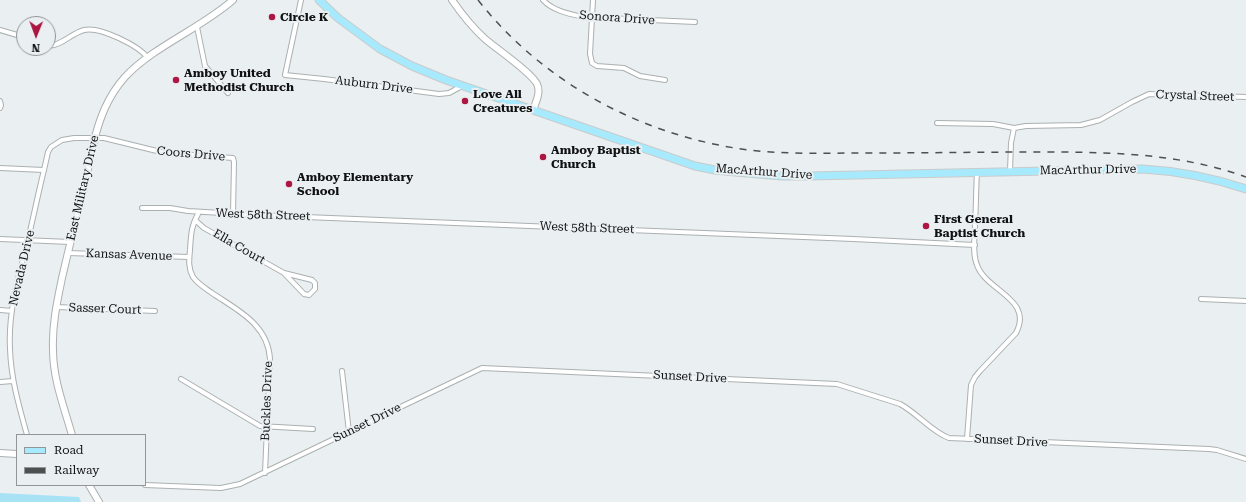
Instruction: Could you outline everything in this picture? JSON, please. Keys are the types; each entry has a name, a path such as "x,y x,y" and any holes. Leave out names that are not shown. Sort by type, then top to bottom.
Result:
{"main road":[{"name":"MacArthur Drive","path":"319,0 338,18 380,49 412,66 462,86 695,166 748,174 796,176 1118,169 1161,170 1190,174 1246,189"}],"street":[{"name":"East Military Drive","path":"72,434 60,394 54,365 53,331 56,307 70,242 95,137 105,107 116,88 127,75 148,58 215,15 233,0"},
{"name":"Auburn Drive","path":"301,0 285,76 307,77 439,94 449,93 462,86"},
{"path":"452,0 465,18 483,38 536,82 538,86 538,94 533,110"},
{"name":"Sonora Drive","path":"543,0 553,8 572,15 695,22"},
{"path":"593,0 590,54 592,62 597,66 624,68 640,76 665,80"},
{"path":"197,27 204,66 228,93"},
{"path":"56,44 85,30 93,29 140,50 148,58"},
{"path":"0,30 16,35"},
{"name":"Crystal Street","path":"937,123 993,124 1014,128 1026,126 1081,125 1094,123 1149,94 1246,97"},
{"path":"0,101 0,108"},
{"path":"1010,171 1011,144 1014,128"},
{"name":"Nevada Drive","path":"28,434 13,381 10,348 12,311 28,240 49,150 58,141 74,138 95,137"},
{"name":"Coors Drive","path":"95,137 165,153 233,158 233,214"},
{"path":"0,168 44,170"},
{"path":"967,439 971,384 980,371 1016,333 1020,319 1014,303 988,282 976,263 977,172"},
{"name":"West 58th Street","path":"142,208 170,208 188,212 233,214 975,245"},
{"name":"West 58th Street","path":"195,220 199,212"},
{"name":"Buckles Drive","path":"195,220 191,232 189,257 191,271 199,284 248,317 259,329 264,338 270,359 264,473"},
{"name":"Ella Court","path":"195,220 204,228 284,273 312,280 316,285 315,290 309,295 304,294 284,273"},
{"name":"Kansas Avenue","path":"0,239 70,242"},
{"name":"Kansas Avenue","path":"68,254 189,257"},
{"path":"1201,299 1246,301"},
{"name":"Sasser Court","path":"56,307 155,311"},
{"path":"0,310 12,311"},
{"name":"Sunset Drive","path":"146,485 225,488 240,484 482,368 837,384 900,404 908,408 944,436 949,438 1213,449 1246,459"},
{"path":"342,371 349,432"},
{"path":"181,379 260,426 313,429"},
{"path":"0,382 13,381"},
{"path":"0,453 16,454"},
{"path":"90,486 99,502"}],"shaded area":[{"path":"0,493 79,497 81,502 0,502"}],"railway":[{"path":"478,0 503,29 531,55 561,78 593,98 626,115 662,129 698,140 735,148 783,153 1039,152 1118,154 1195,163 1246,177"}],"place":[{"name":"Circle K","path":"272,17"},
{"name":"Amboy United Methodist Church","path":"176,80"},
{"name":"Love All Creatures","path":"465,101"},
{"name":"Amboy Baptist Church","path":"543,157"},
{"name":"Amboy Elementary School","path":"289,184"},
{"name":"First General Baptist Church","path":"926,226"}]}
